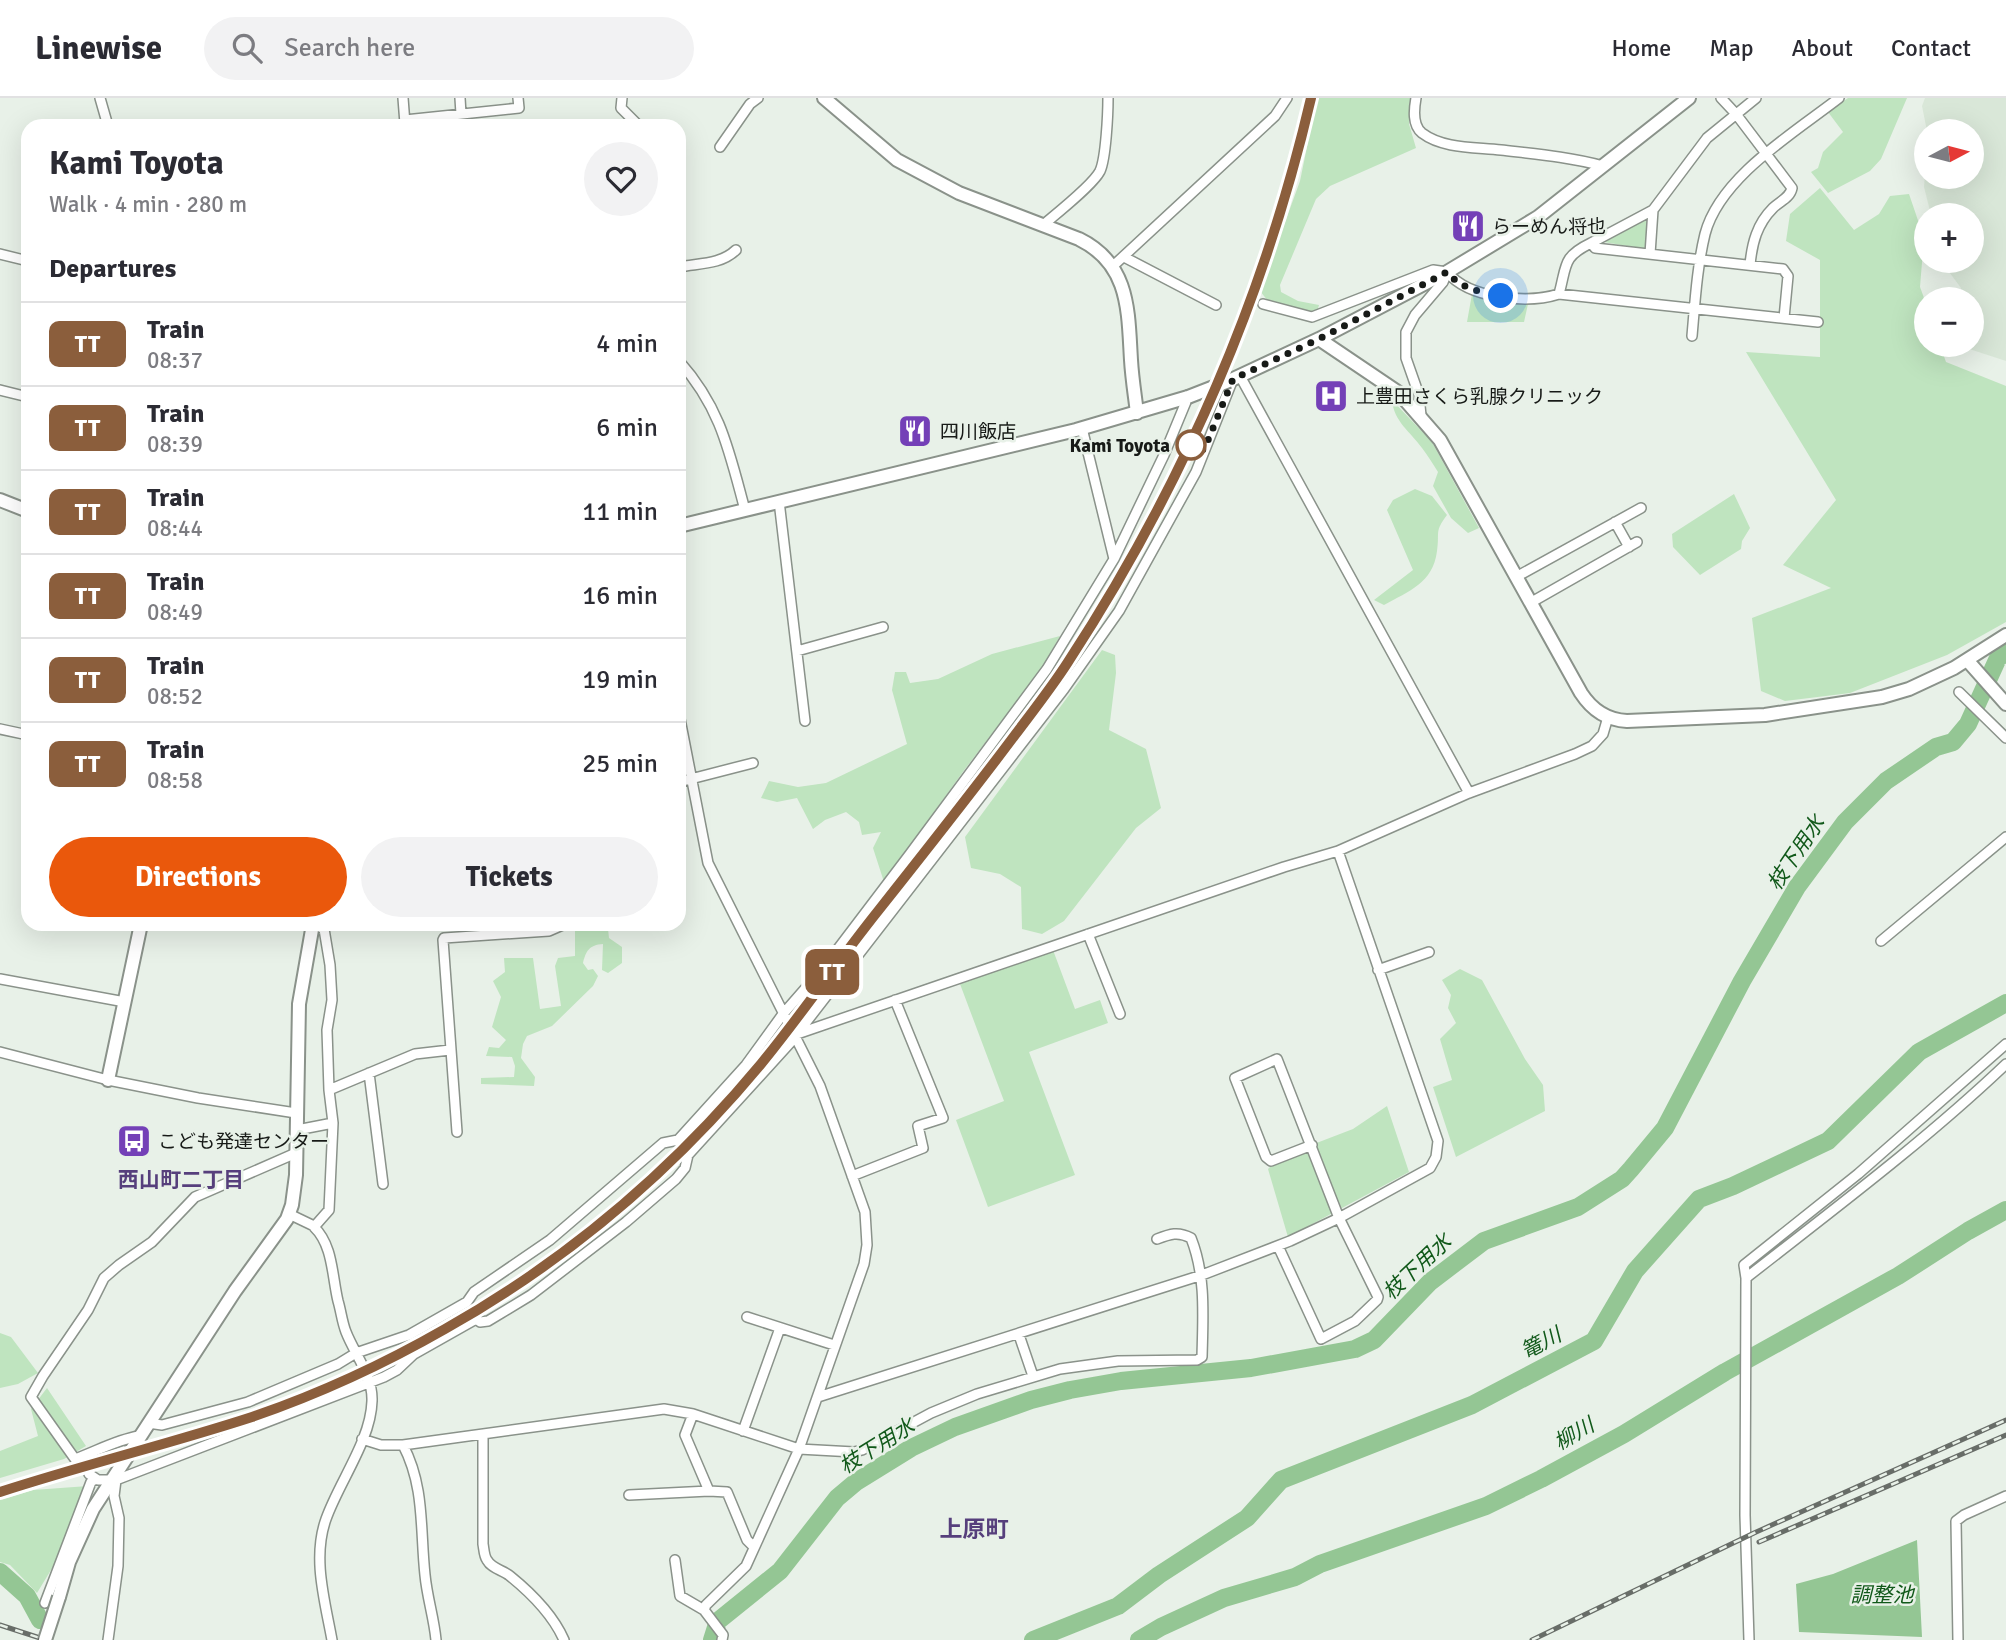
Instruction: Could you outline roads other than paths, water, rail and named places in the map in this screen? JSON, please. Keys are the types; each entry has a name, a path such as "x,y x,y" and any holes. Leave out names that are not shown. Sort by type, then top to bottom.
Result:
{"street":[{"path":"100,98 106,119"},
{"path":"403,98 405,119"},
{"path":"460,98 461,114"},
{"path":"430,119 519,108 518,98"},
{"path":"622,98 621,108 632,119"},
{"path":"720,147 750,104 758,98"},
{"path":"824,98 897,160 959,192 1091,245 1113,267 1123,287 1128,311 1137,414"},
{"path":"1043,225 1076,198 1100,171 1108,98"},
{"path":"1113,267 1275,116 1287,98"},
{"path":"1416,98 1413,111 1420,132 1439,142 1561,157 1603,166"},
{"path":"686,524 1137,414 1234,379 1319,339 1447,272 1545,211 1689,98"},
{"path":"1721,98 1792,188 1790,195 1773,208 1759,227 1753,242 1750,265"},
{"path":"1559,294 1569,257 1574,251 1653,209 1707,138 1756,98"},
{"path":"1692,336 1701,259 1710,222 1724,196 1738,179 1767,154 1839,98"},
{"path":"1650,254 1653,209"},
{"path":"1591,243 1595,248 1781,269 1788,274 1784,318"},
{"path":"686,266 713,262 728,257 736,250"},
{"path":"0,254 21,259"},
{"path":"1125,257 1216,305"},
{"path":"1263,303 1311,317 1433,270 1447,272 1453,279 1479,292 1530,300 1559,294 1818,322"},
{"path":"1421,416 1419,395 1406,358 1406,332 1415,315 1443,282 1447,272"},
{"path":"1319,339 1399,393 1440,440 1585,700 1608,717 1627,722 1731,717 1882,697 1909,689 1967,660 2006,635"},
{"path":"686,369 698,383 724,434 745,510"},
{"path":"85,1455 89,1474 96,1479 114,1480 397,1370 414,1354 476,1320 488,1321 531,1295 616,1230 676,1179 685,1168 688,1155 796,1034 1065,689 1103,627 1119,611 1196,472 1234,379"},
{"path":"1234,379 1469,793"},
{"path":"0,390 21,395"},
{"path":"148,1423 162,1425 248,1402 338,1364 356,1353 409,1335 467,1302 474,1292 550,1240 663,1143 678,1140 746,1065 783,1014 824,966 910,855 1085,616 1164,455 1188,397"},
{"path":"1082,428 1114,559"},
{"path":"0,500 21,508"},
{"path":"779,500 805,721"},
{"path":"1516,577 1641,508"},
{"path":"1530,603 1633,544 1615,522"},
{"path":"797,651 883,627"},
{"path":"1967,660 2006,704"},
{"path":"1959,692 2006,738"},
{"path":"796,1034 1338,851 1469,793 1592,746 1603,734 1608,717"},
{"path":"0,729 21,733"},
{"path":"686,780 753,763"},
{"path":"686,764 713,874 820,1086 865,1212 867,1245 857,1288 834,1345 799,1449 746,1566 706,1605 706,1614"},
{"path":"1881,942 2006,837"},
{"path":"818,1397 1202,1275 1278,1246 1430,1168 1438,1149 1438,1141 1338,851"},
{"path":"108,1080 140,931"},
{"path":"45,1640 69,1562 89,1517 139,1436 289,1214 295,1191 299,1004 312,931"},
{"path":"314,1227 329,1210 333,1123 327,1030 332,1000 324,931"},
{"path":"457,1132 443,940 444,937 484,931"},
{"path":"1088,934 1120,1014"},
{"path":"1378,970 1429,952"},
{"path":"0,979 125,1002"},
{"path":"852,1176 923,1148 919,1126 943,1118 895,1000"},
{"path":"1749,1640 1745,1515 1747,1351 1744,1265 1858,1174 2006,1044"},
{"path":"329,1090 415,1054 450,1050"},
{"path":"0,1052 108,1080 198,1098 296,1113"},
{"path":"1278,1246 1321,1339 1355,1321 1377,1300 1378,1297 1339,1217 1312,1145 1277,1059 1235,1078 1266,1157 1271,1161 1312,1145"},
{"path":"1746,1279 1913,1146 1971,1098 2006,1064"},
{"path":"369,1073 383,1184"},
{"path":"297,1129 333,1123"},
{"path":"139,1436 113,1441 105,1448 75,1459 32,1397 43,1376 75,1332 104,1278 152,1242 195,1197 296,1153"},
{"path":"289,1214 314,1227 327,1247 345,1329 370,1382 370,1420 334,1500 320,1541 319,1562 332,1640"},
{"path":"362,1439 381,1445 403,1445 662,1409 693,1414 799,1449 854,1452 862,1450 931,1413 977,1394 1059,1369 1118,1361 1197,1360 1202,1357 1202,1275 1191,1238 1175,1233 1157,1239"},
{"path":"747,1317 834,1345"},
{"path":"743,1431 780,1328"},
{"path":"1019,1335 1034,1376"},
{"path":"693,1414 685,1435 709,1491"},
{"path":"483,1434 485,1557 488,1563 508,1574 544,1609 558,1626 564,1640"},
{"path":"403,1445 419,1485 425,1577 435,1622 436,1640"},
{"path":"45,1603 91,1482 96,1479"},
{"path":"108,1640 118,1566 118,1518 114,1480"},
{"path":"629,1495 727,1492 747,1540 754,1547"},
{"path":"1958,1640 1956,1521 2006,1497"},
{"path":"675,1560 680,1595 706,1614 721,1636"}],"water":[{"name":"調整池","path":"1917,1540 1922,1637 1799,1632 1796,1584 1833,1574"}],"waterway":[{"name":"枝下用水","path":"712,1640 718,1621 780,1571 837,1498 856,1482 911,1448 955,1427 1031,1400 1070,1390 1121,1381 1251,1368 1355,1349 1374,1340 1430,1282 1484,1241 1578,1207 1622,1179 1665,1128 1742,981 1797,887 1845,822 1886,781 1936,747 1953,742 1968,724 1998,658 2006,653"},
{"name":"篭川","path":"1033,1640 1118,1606 1159,1575 1247,1518 1281,1480 1472,1405 1594,1341 1635,1271 1699,1199 1828,1141 1919,1052 2006,1003"},
{"name":"柳川","path":"1139,1640 1224,1598 1295,1577 1320,1564 1486,1506 1541,1479 1898,1276 2006,1210"},
{"name":"枝下用水","path":"0,1572 27,1596 40,1620"}],"tunnel":[{"path":"1088,618 1099,624"}],"railway":[{"path":"0,1492 252,1417 337,1384 419,1344 512,1288 589,1232 662,1169 730,1100 776,1045 1035,708 1062,671 1109,596 1182,461 1243,319 1292,173 1311,98"},
{"path":"1532,1640 1754,1533 2006,1420"},
{"path":"1759,1542 2006,1435"},
{"path":"0,1625 46,1640"}],"train":[{"name":"TT","path":"0,1492 253,1416 353,1377 446,1329 555,1259 645,1186 675,1157 760,1065 954,817 1067,664 1126,569 1180,468 1242,326 1298,154 1311,98"}],"place":[{"name":"らーめん将也","path":"1468,226"},
{"name":"上豊田さくら乳腺クリニック","path":"1331,396"},
{"name":"四川飯店","path":"915,431"},
{"name":"Kami Toyota","path":"1191,445"},
{"name":"こども発達センター","path":"134,1141"}],"district":[{"name":"西山町二丁目","path":"181,1180"},
{"name":"上原町","path":"974,1529"}]}
